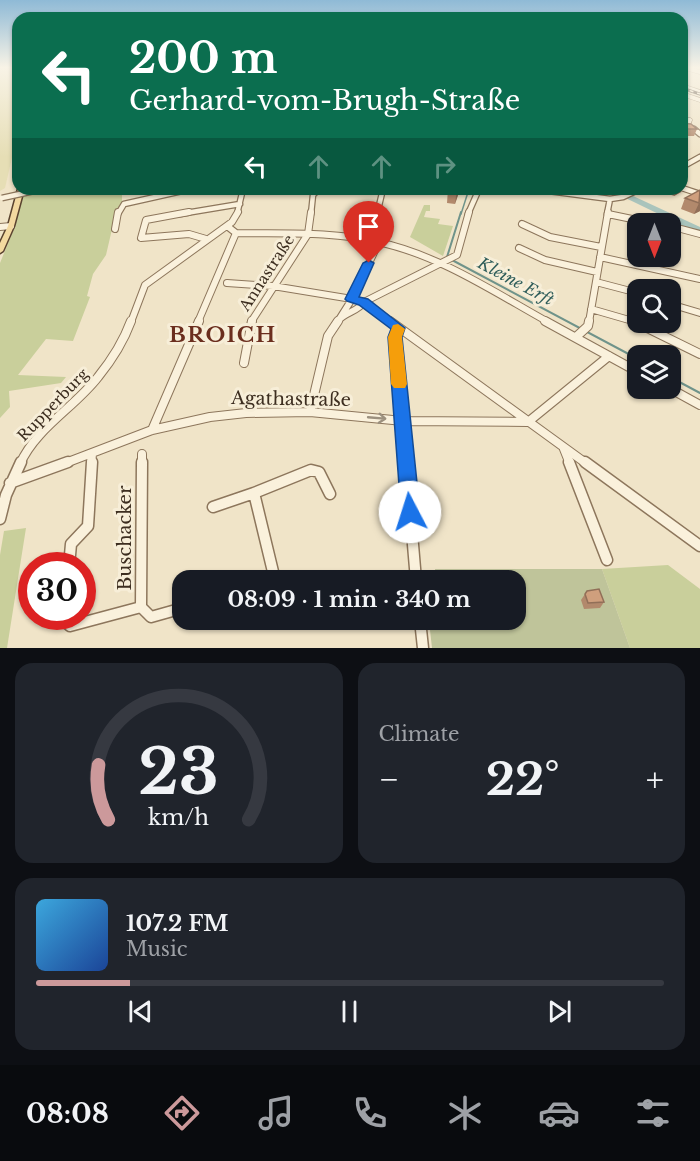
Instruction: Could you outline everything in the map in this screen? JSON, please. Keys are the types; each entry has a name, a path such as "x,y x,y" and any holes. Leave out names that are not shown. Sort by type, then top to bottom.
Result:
{"main road":[{"path":"0,251 19,195"}],"street":[{"path":"690,163 699,158"},
{"path":"115,229 118,211 124,204 164,195"},
{"path":"242,195 237,216 227,226 236,233 308,234 370,240 446,261 581,333 609,356 627,366"},
{"path":"308,234 314,195"},
{"path":"370,240 381,195"},
{"path":"340,318 362,306 364,302 446,261 460,249 469,212 476,195"},
{"path":"579,195 610,199 626,195"},
{"path":"581,333 591,309 610,199"},
{"path":"206,239 189,234 141,238 148,219 240,204"},
{"path":"608,214 627,218"},
{"path":"522,224 531,230 601,247"},
{"path":"0,227 10,226"},
{"name":"Rupperburg","path":"0,519 17,467 32,444 93,384 120,346 145,285 227,226"},
{"path":"681,229 700,234"},
{"path":"152,430 236,233"},
{"name":"Annastraße","path":"244,363 251,322 308,234"},
{"path":"310,412 324,346 352,299 379,242"},
{"path":"519,248 545,260 597,272"},
{"path":"600,257 700,279"},
{"path":"596,282 627,290"},
{"path":"227,283 273,286 364,302 700,546"},
{"path":"681,307 700,313"},
{"path":"591,309 627,318 700,354"},
{"path":"398,328 395,337 415,570"},
{"path":"528,422 609,356"},
{"path":"681,395 700,405"},
{"name":"Agathastraße","path":"10,483 152,430 224,414 310,412 403,421 528,422"},
{"path":"564,449 607,560"},
{"path":"70,552 71,544 88,526 92,454"},
{"name":"Buschacker","path":"96,619 141,607 142,454"},
{"path":"213,507 311,470 319,472 330,494"},
{"path":"254,493 273,570"},
{"path":"141,607 152,617 172,611"},
{"path":"421,630 423,648"}],"shaded area":[{"path":"0,97 12,97 12,158 5,188 0,191"}],"green space":[{"path":"23,195 122,195 122,202 116,212 106,255 93,274 87,296 90,297 73,341 46,339 18,375 66,377 61,383 9,391 10,407 0,418 0,263 15,226"},
{"path":"424,205 430,205 430,211 426,211 424,217 440,219 438,224 453,226 443,256 410,237"},
{"path":"26,528 22,552 18,552 18,579 7,648 0,648 0,555 4,531"},
{"path":"668,565 700,589 700,648 630,648 602,569"},
{"path":"602,569 630,648 432,648 430,630 526,630 526,570 435,570"}],"building":[{"path":"688,124 691,124 697,129 688,129"},
{"path":"700,190 699,203 685,198"},
{"path":"599,589 604,602 588,603 585,594 587,591"}],"waterway":[{"name":"Kleine Erft","path":"461,214 467,195"},
{"path":"624,195 700,231"},
{"name":"Kleine Erft","path":"447,257 461,212"},
{"name":"Kleine Erft","path":"452,260 627,353"},
{"name":"Kleine Erft","path":"681,383 700,393"}],"slow traffic":[{"path":"398,329 395,337 399,384"}],"district":[{"name":"BROICH","path":"223,335"}],"route":[{"path":"369,263 352,299 364,302 398,328 395,337 410,512"}]}
